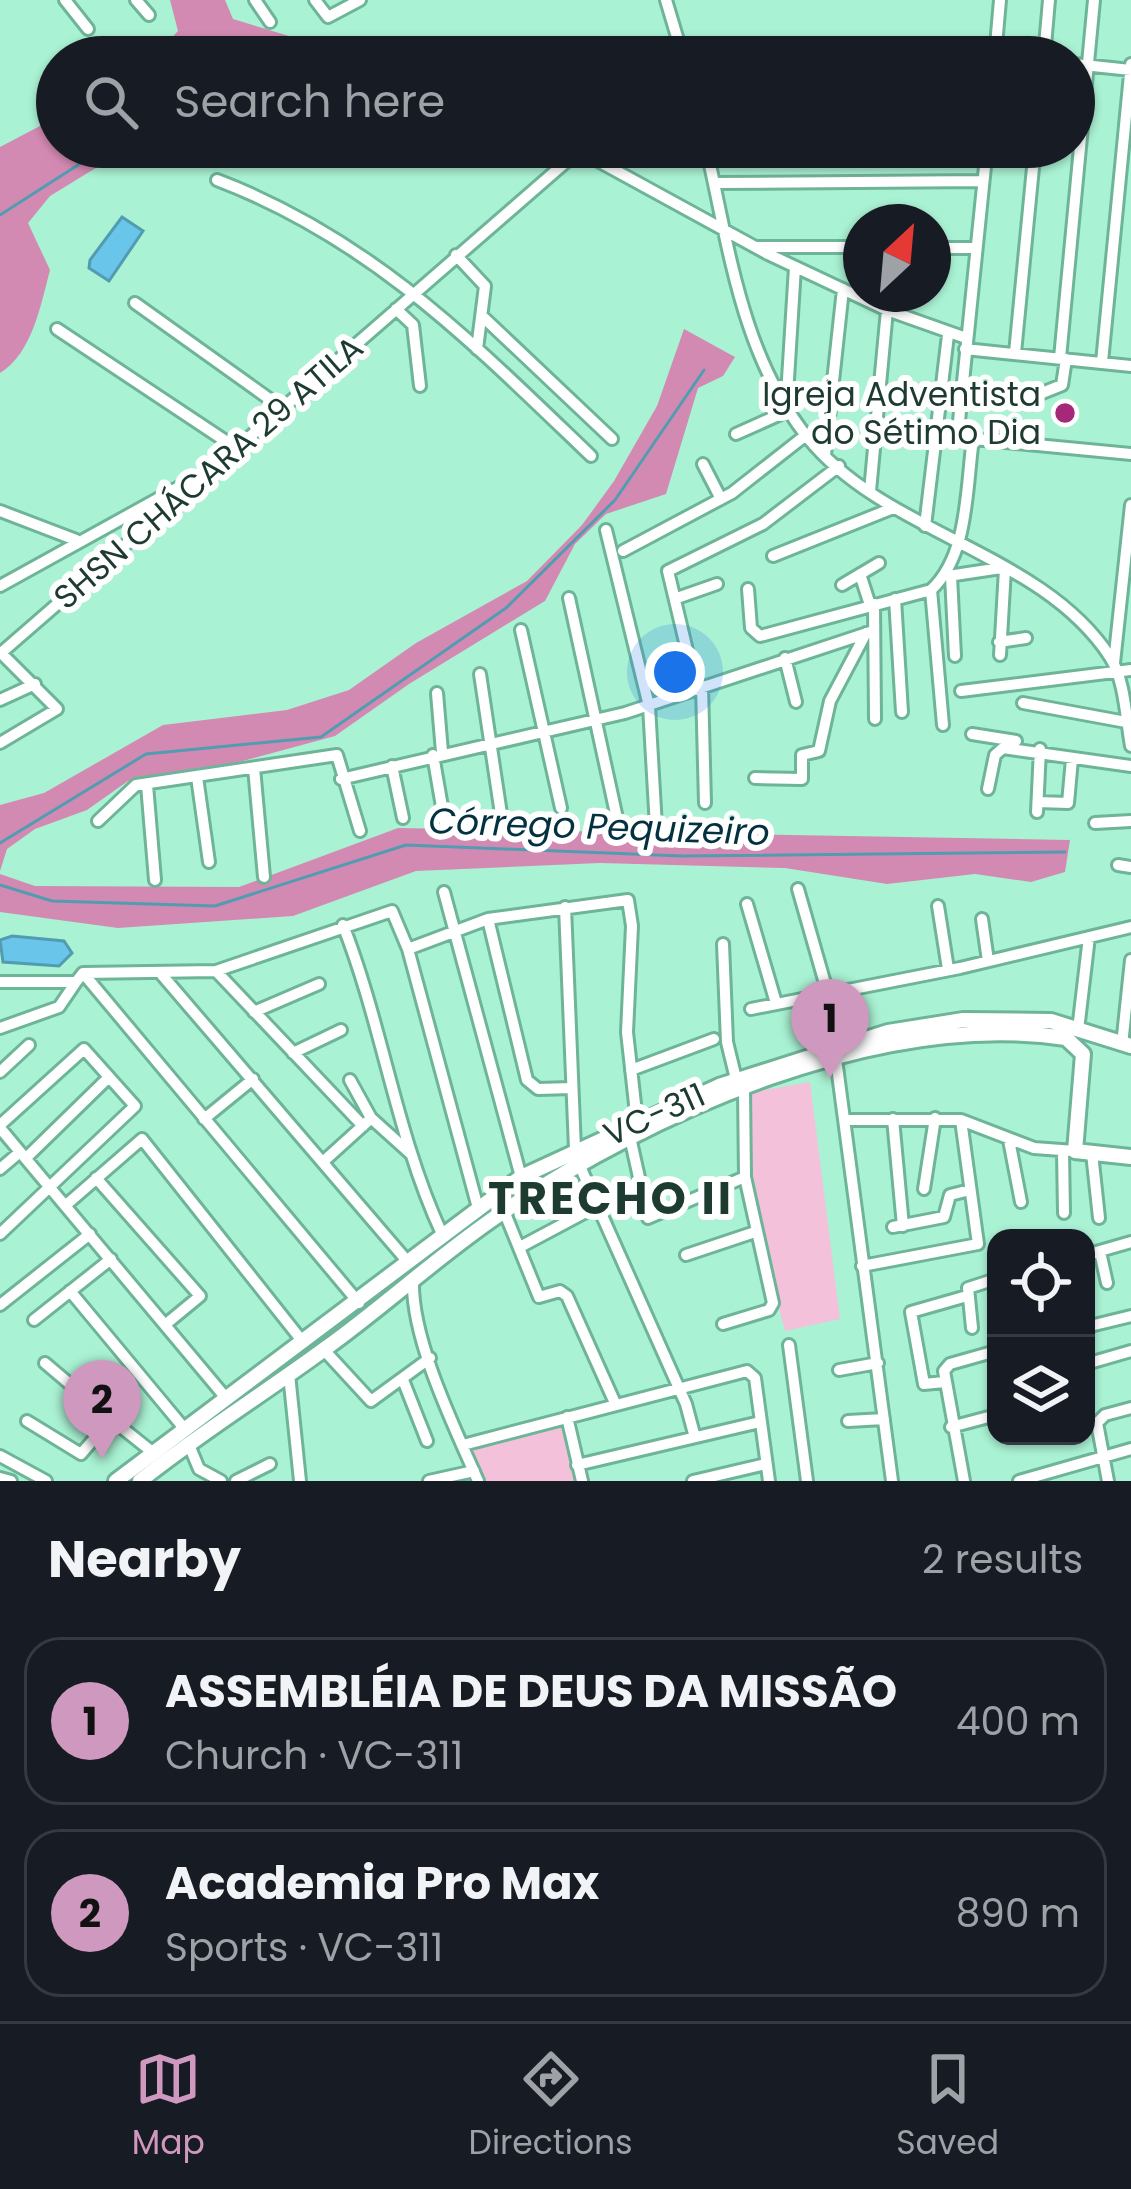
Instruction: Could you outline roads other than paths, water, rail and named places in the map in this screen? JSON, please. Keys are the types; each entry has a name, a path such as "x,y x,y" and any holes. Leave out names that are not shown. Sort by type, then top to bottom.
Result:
{"main road":[{"name":"VC-311","path":"364,1309 408,1262 521,1177 577,1156 637,1122 738,1093 832,1054 931,1032 1037,1019 1072,1034"},
{"path":"1072,1034 1126,1045"},
{"path":"1072,1034 1083,1054 1069,1151 1131,1157"},
{"path":"116,1481 303,1342 395,1294 577,1156 738,1093"},
{"path":"446,1231 460,1234 456,1244"},
{"path":"140,1481 160,1474 189,1445 269,1386 332,1350 364,1309"},
{"path":"202,1414 216,1415 206,1433"}],"street":[{"path":"64,0 88,28"},
{"path":"136,0 149,15"},
{"path":"255,0 271,22"},
{"path":"315,0 328,17 360,0"},
{"path":"666,0 677,36"},
{"path":"997,36 1000,0"},
{"path":"1046,36 1049,0"},
{"path":"1087,36 1094,0"},
{"path":"1095,65 1131,68 1102,362"},
{"name":"SHSN CHÁCARA 29 ATILA","path":"0,652 557,168"},
{"name":"SHSN CHÁCARA 29 ATILA","path":"611,168 722,230"},
{"path":"711,168 722,230 755,341 806,435 893,508 1038,588 1114,666"},
{"path":"984,168 958,431 973,439 1131,454"},
{"path":"1015,353 1033,168"},
{"path":"961,394 1041,395 1062,386 1075,168"},
{"path":"217,180 308,221 416,291 591,456"},
{"path":"715,183 982,181"},
{"path":"722,230 843,289 825,455"},
{"path":"754,247 843,247"},
{"path":"951,248 975,248"},
{"path":"456,255 484,283 477,349"},
{"path":"789,404 795,267"},
{"path":"135,303 282,408"},
{"path":"396,308 413,326 420,386"},
{"path":"870,491 887,312"},
{"path":"892,312 965,344 1131,366"},
{"path":"482,316 613,439"},
{"path":"57,328 236,448"},
{"path":"925,526 948,335"},
{"path":"736,434 789,404"},
{"path":"622,551 721,499 806,435"},
{"path":"955,656 948,576 958,544 973,439"},
{"path":"703,464 721,499"},
{"path":"705,803 699,687 668,571 764,524 839,466"},
{"path":"2,582 204,475"},
{"path":"1131,505 1114,666 1131,746"},
{"path":"773,556 893,508"},
{"path":"0,511 76,540"},
{"path":"606,530 649,706 656,826"},
{"path":"842,585 879,563"},
{"path":"748,589 751,628 756,635 931,590 948,576 1004,568"},
{"path":"1004,568 999,649 1026,638"},
{"path":"860,574 872,604 875,719"},
{"path":"677,598 717,584"},
{"path":"931,590 943,725"},
{"path":"569,598 618,823"},
{"path":"895,599 902,712"},
{"path":"521,630 561,808"},
{"path":"341,778 649,706 870,632"},
{"path":"755,778 802,779 802,755 819,752 830,701 870,632"},
{"path":"0,652 55,701 56,712 0,743"},
{"path":"785,658 796,702"},
{"path":"961,691 1114,666 1131,670"},
{"path":"480,674 501,814"},
{"path":"0,700 34,684"},
{"path":"437,693 437,753 445,824"},
{"path":"1023,703 1126,722"},
{"path":"972,734 1072,759 1131,766"},
{"path":"988,789 995,755 1003,748 1035,748"},
{"path":"1035,748 1037,807 1070,800 1072,759"},
{"path":"98,821 130,787 337,755 360,831"},
{"path":"392,766 403,818"},
{"path":"254,769 264,877"},
{"path":"197,778 209,862"},
{"path":"147,785 154,880"},
{"path":"1095,823 1131,821"},
{"path":"799,889 846,1120 892,1481"},
{"path":"444,892 521,1177"},
{"path":"408,949 488,920 625,900 631,904 637,1122"},
{"path":"747,904 776,1003"},
{"path":"938,906 948,969"},
{"path":"566,907 577,1156 694,1434"},
{"path":"0,982 216,971 392,911 408,949 478,1208"},
{"path":"982,919 988,962"},
{"path":"488,920 527,1080 538,1089 572,1088"},
{"path":"343,926 375,1016 410,1154 446,1231"},
{"path":"751,1009 988,962 1131,927"},
{"path":"1072,1034 1089,937"},
{"path":"723,944 727,1042 738,1093 745,1177 772,1298 769,1310 723,1324"},
{"path":"1060,944 1087,964"},
{"path":"1126,1045 1131,959"},
{"path":"216,971 293,1053 367,1122 410,1154"},
{"path":"162,975 408,1262"},
{"path":"0,1028 59,1007 80,977"},
{"path":"80,977 364,1309"},
{"path":"254,1012 319,984"},
{"path":"293,1053 341,1030"},
{"path":"632,1070 714,1039"},
{"path":"0,1072 29,1045"},
{"path":"0,1234 52,1188 135,1106 84,1049 0,1127 52,1188 166,1324 226,1398"},
{"path":"0,1168 23,1155 109,1077"},
{"path":"204,1119 253,1078"},
{"path":"350,1080 367,1122"},
{"path":"924,1189 935,1118"},
{"path":"893,1119 898,1226 944,1217 950,1195 970,1190"},
{"path":"846,1120 961,1120 1010,1140 1069,1151 1064,1213"},
{"path":"862,1266 977,1245 961,1120"},
{"path":"325,1160 367,1122"},
{"path":"630,1137 648,1218 745,1177"},
{"path":"66,1205 142,1139 303,1342"},
{"path":"1010,1140 1022,1202"},
{"path":"1092,1153 1099,1218"},
{"path":"96,1178 200,1296 166,1324"},
{"path":"520,1247 598,1206"},
{"path":"504,1211 539,1297 556,1291 567,1296 615,1403"},
{"path":"686,1255 755,1232"},
{"path":"0,1305 90,1234"},
{"path":"1095,1252 1131,1243"},
{"path":"1095,1257 1107,1283"},
{"path":"34,1320 111,1259"},
{"path":"416,1278 412,1303 476,1476 429,1481"},
{"path":"944,1377 924,1384 911,1312 987,1283"},
{"path":"70,1291 183,1427"},
{"path":"967,1293 972,1328"},
{"path":"395,1294 412,1303"},
{"path":"1095,1325 1131,1316"},
{"path":"789,1345 808,1481"},
{"path":"332,1350 371,1401 430,1358"},
{"path":"1095,1361 1131,1351"},
{"path":"964,1481 944,1377 950,1364 987,1354"},
{"path":"45,1363 151,1451"},
{"path":"839,1370 878,1364"},
{"path":"464,1445 741,1372 753,1374 769,1481"},
{"path":"289,1374 300,1481"},
{"path":"403,1381 427,1441"},
{"path":"269,1386 292,1400"},
{"path":"1108,1481 1100,1418 1131,1408"},
{"path":"567,1417 582,1481"},
{"path":"951,1427 987,1417"},
{"path":"27,1420 81,1454 111,1419"},
{"path":"848,1421 884,1419"},
{"path":"578,1465 760,1422"},
{"path":"189,1445 199,1469 221,1481"},
{"path":"1019,1481 1062,1475 1102,1456 1131,1449"},
{"path":"0,1456 46,1481"},
{"path":"238,1481 270,1463"},
{"path":"693,1481 735,1476 766,1464"}],"water":[{"path":"122,217 143,231 109,281 89,268 90,260"},
{"path":"12,936 64,941 72,953 59,966 3,962 0,940"}],"waterway":[{"path":"0,215 73,168"},
{"path":"0,843 146,754 321,737 506,608 615,500 704,370"},
{"name":"Córrego Pequizeiro","path":"0,885 52,901 215,906 406,845 682,856 1065,852"}],"place":[{"name":"Igreja Adventista do Sétimo Dia","path":"1065,413"},
{"name":"ASSEMBLÉIA DE DEUS DA MISSÃO","path":"830,1078"},
{"name":"Academia Pro Max","path":"102,1459"}],"district":[{"name":"TRECHO II","path":"611,1198"}]}
